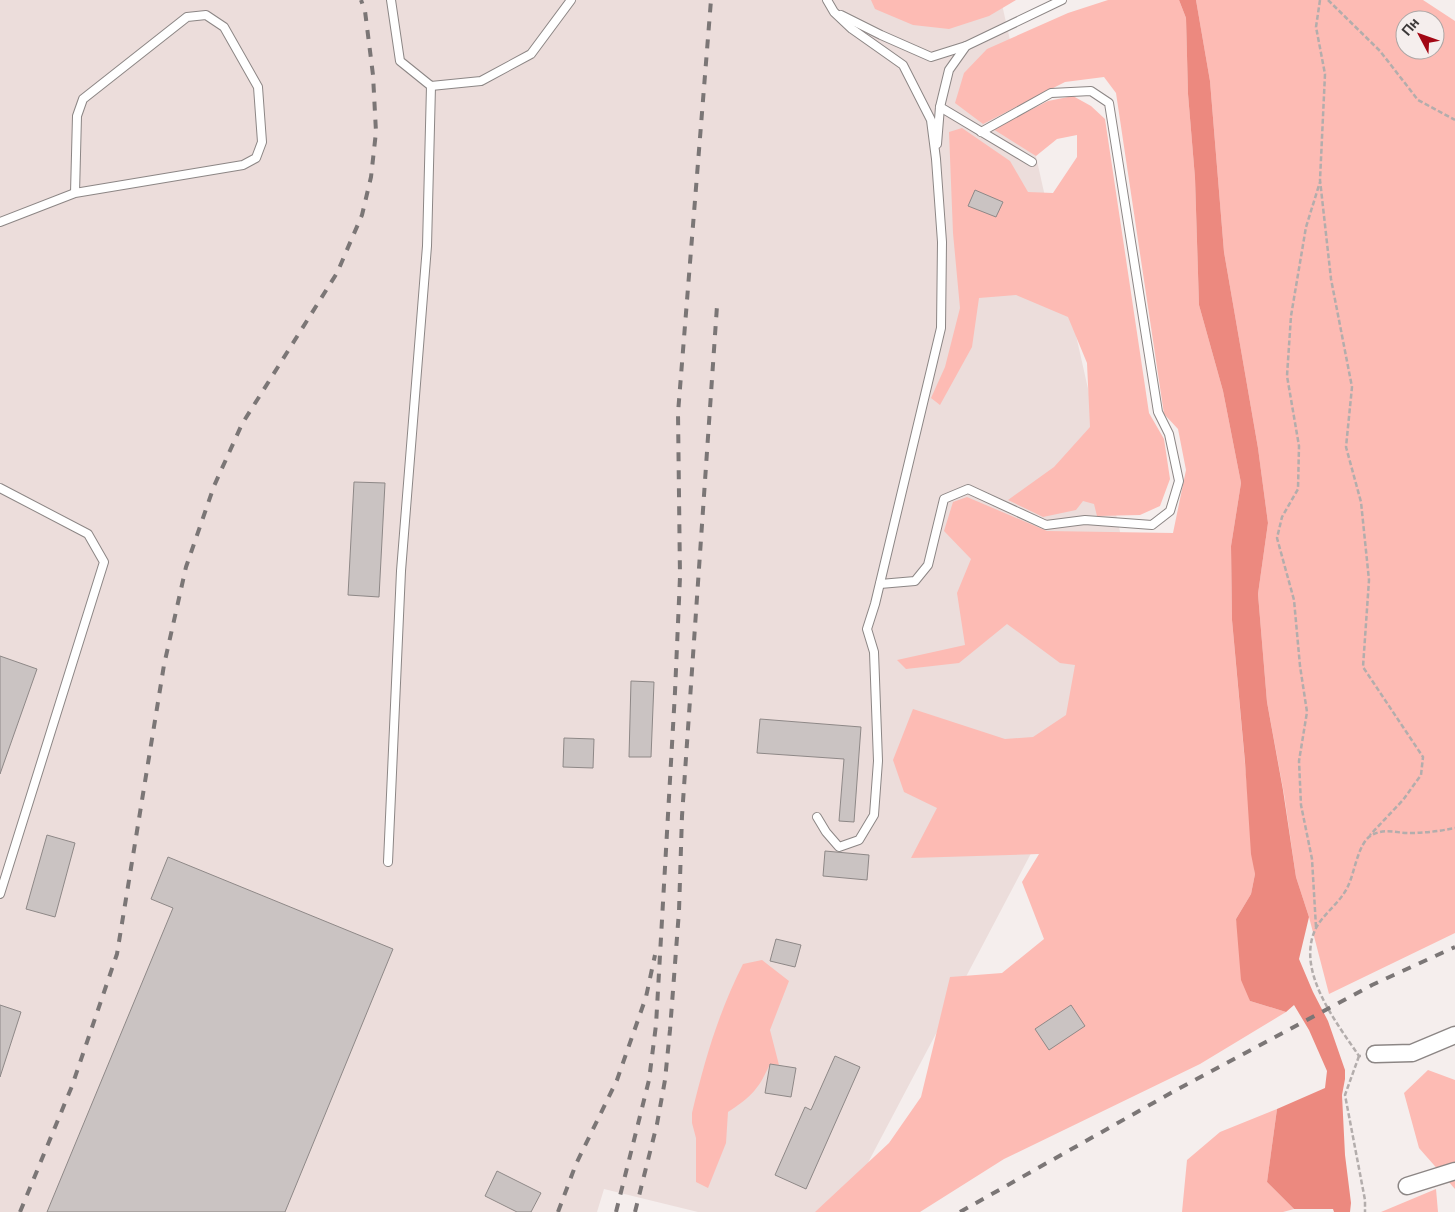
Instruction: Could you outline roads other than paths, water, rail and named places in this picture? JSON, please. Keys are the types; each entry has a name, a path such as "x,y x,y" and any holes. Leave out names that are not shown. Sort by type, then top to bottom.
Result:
{"street":[{"path":"1367,1055 1412,1053 1455,1035"},
{"path":"1407,1186 1455,1171"}],"lane":[{"path":"391,0 400,61 431,86 480,82 531,54 571,0"},
{"path":"818,817 826,832 839,846 859,840 874,815 878,761 874,652 867,628 880,584 941,328 942,242 931,120 903,66 852,29 834,12 827,0"},
{"path":"834,12 881,35 931,56 966,46 1062,0"},
{"path":"0,222 76,193 243,165 256,158 262,142 258,87 224,27 206,14 187,17 83,98 77,116 76,193"},
{"path":"936,159 940,107 949,70 966,46"},
{"path":"388,862 401,571 426,246 431,86"},
{"path":"880,584 916,581 928,565 944,499 968,489 1046,525 1085,520 1152,525 1170,511 1179,481 1169,434 1158,412 1109,104 1091,91 1051,93 981,132"},
{"path":"940,107 1032,162"},
{"path":"0,488 88,534 104,562 0,894"}],"railway":[{"path":"20,1212 72,1086 117,954 164,665 186,567 214,486 242,424 337,273 362,215 371,177 376,132 373,75 365,11 361,0"},
{"path":"616,1212 649,1080 656,1025 680,577 678,413 711,0"},
{"path":"635,1212 657,1124 665,1080 670,1030 679,911 682,816 717,306"},
{"path":"960,1212 1178,1089 1372,985 1455,947"},
{"path":"558,1212 576,1164 617,1080 646,997 655,955"}]}
